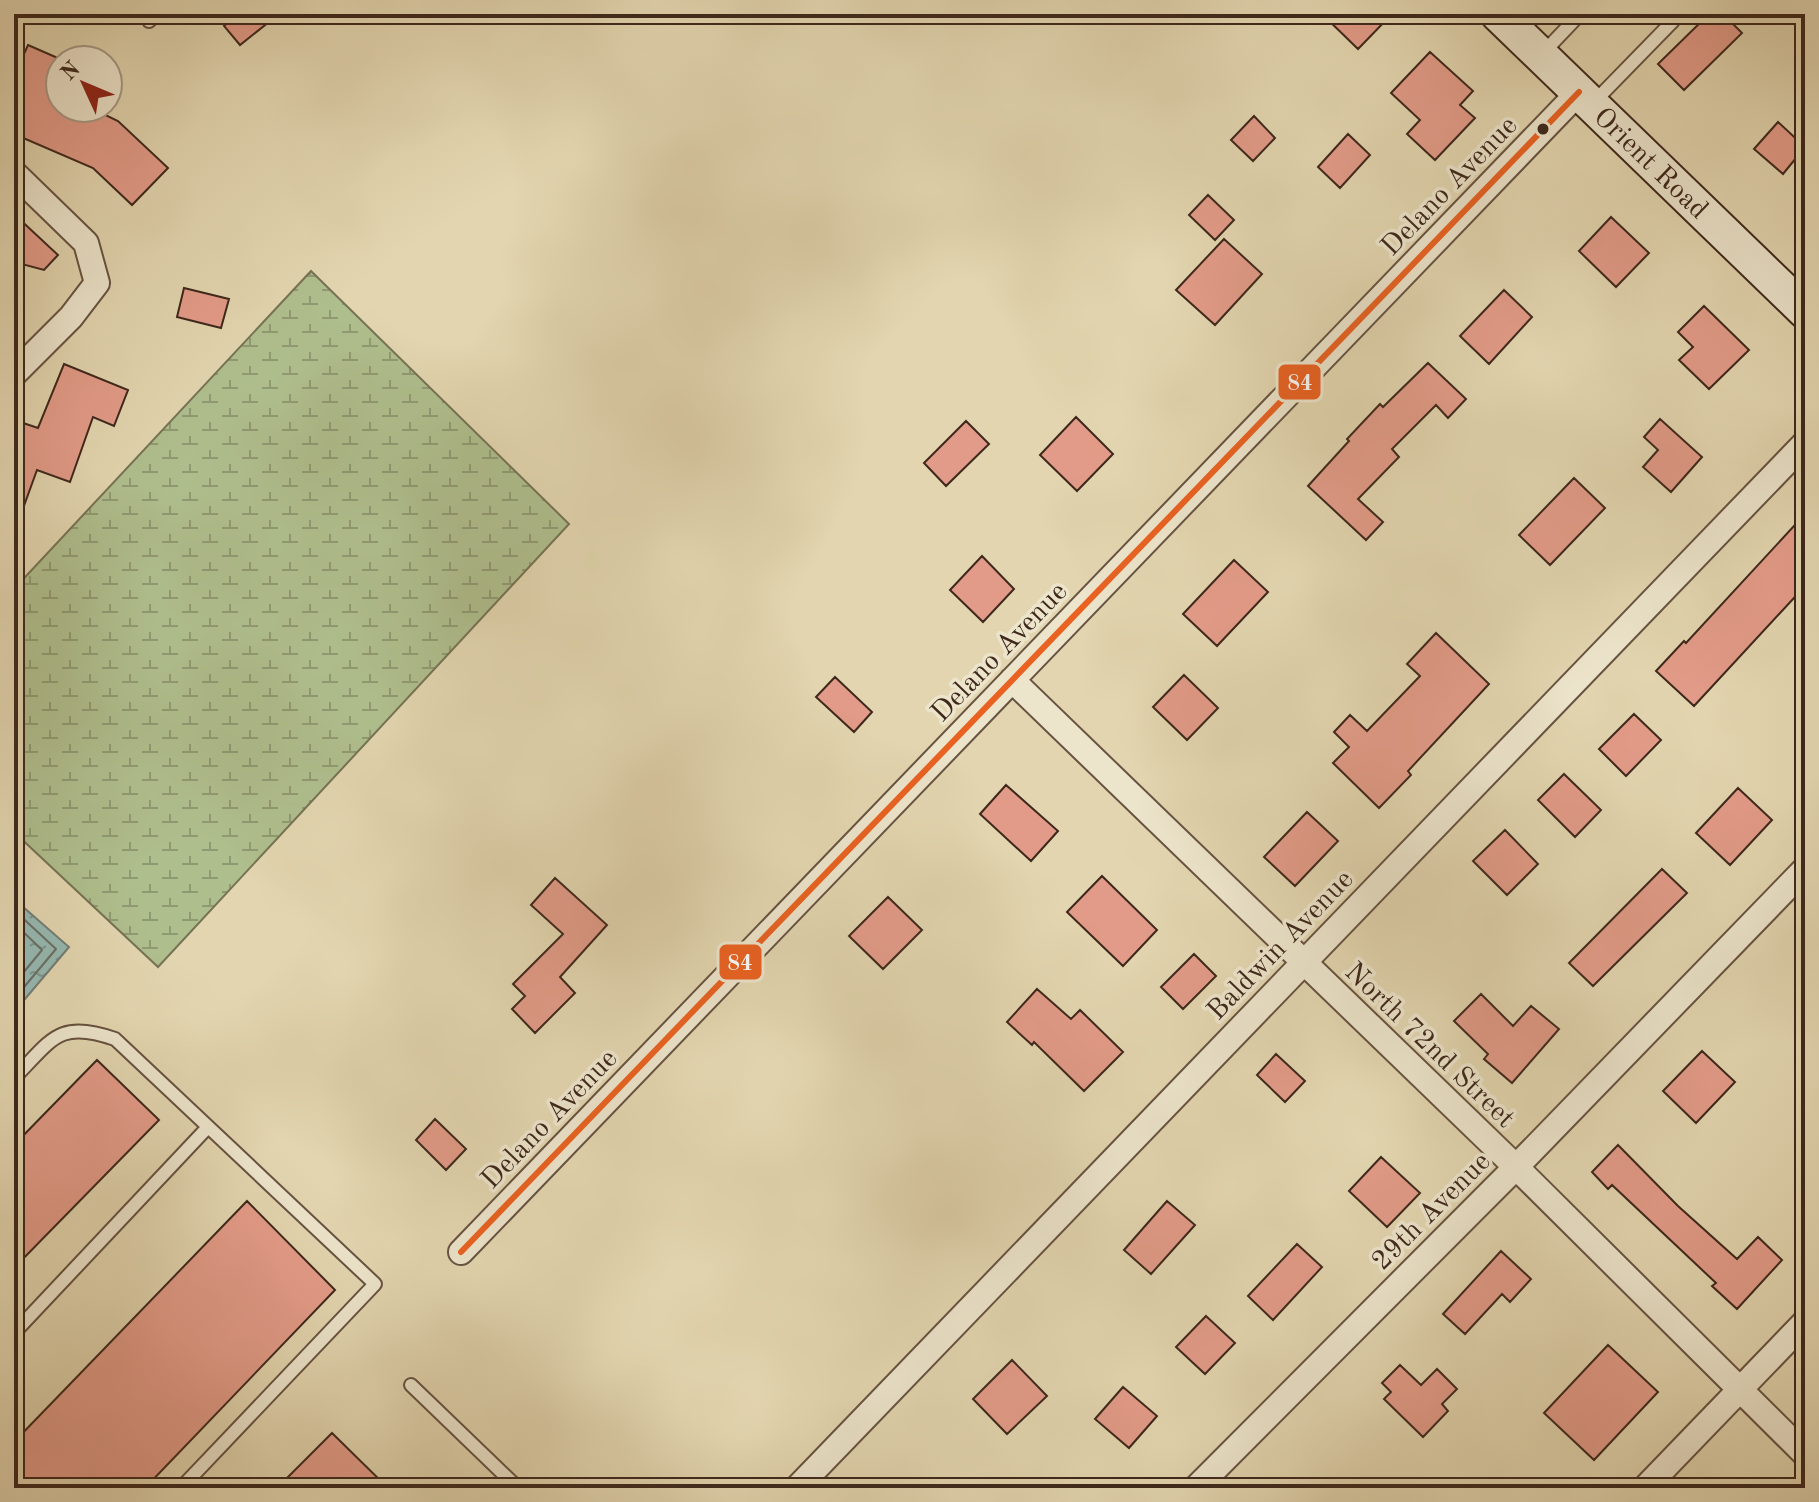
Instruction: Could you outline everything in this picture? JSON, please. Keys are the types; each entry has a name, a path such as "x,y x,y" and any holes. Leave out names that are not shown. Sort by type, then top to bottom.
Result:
{"street":[{"name":"Orient Road","path":"1498,14 1805,311"},
{"name":"Delano Avenue","path":"461,1252 1012,680 1586,98"},
{"path":"14,173 86,243 97,283 71,317 14,374"},
{"name":"Baldwin Avenue","path":"797,1488 1805,443"},
{"name":"North 72nd Street","path":"1012,680 1516,1167 1805,1454"},
{"name":"29th Avenue","path":"1196,1488 1516,1167 1805,869"},
{"path":"1645,1488 1805,1322"}],"lane":[{"path":"1541,55 1580,14"},
{"path":"1586,98 1673,21"},
{"path":"14,1078 53,1039 69,1030 90,1030 115,1039 375,1284 181,1488"},
{"path":"14,1333 208,1127"},
{"path":"411,1385 518,1488"}],"green space":[{"path":"311,271 569,524 158,967 14,832 14,589"}],"water":[{"path":"14,899 69,947 14,1012"}],"building":[{"path":"239,14 279,14 240,45 224,26"},
{"path":"1322,14 1392,14 1358,49"},
{"path":"1709,14 1723,14 1742,33 1684,90 1658,64"},
{"path":"28,45 44,52 44,124 121,124 168,168 132,205 93,168 14,134 14,61 20,63"},
{"path":"1430,52 1473,91 1460,105 1475,118 1435,160 1407,134 1420,120 1391,93"},
{"path":"1254,116 1275,138 1253,161 1231,140"},
{"path":"1778,122 1805,147 1783,174 1754,149"},
{"path":"1348,134 1370,155 1340,188 1318,167"},
{"path":"1208,195 1234,220 1215,240 1189,215"},
{"path":"14,214 58,255 44,270 14,262"},
{"path":"1611,217 1649,253 1616,287 1579,251"},
{"path":"1224,239 1262,274 1215,325 1176,290"},
{"path":"184,288 229,299 221,328 177,317"},
{"path":"1504,290 1532,317 1489,364 1460,336"},
{"path":"1704,306 1749,350 1709,389 1679,360 1693,347 1678,332"},
{"path":"1428,363 1466,399 1448,418 1436,405 1392,449 1399,457 1358,499 1383,522 1366,540 1308,486 1380,404 1383,407"},
{"path":"64,364 128,390 114,426 93,417 70,482 37,470 17,525 14,524 14,420 38,428"},
{"path":"1076,417 1113,454 1077,491 1040,455"},
{"path":"1660,419 1702,457 1671,492 1643,467 1658,450 1644,437"},
{"path":"966,421 989,444 946,486 924,463"},
{"path":"1574,478 1605,508 1550,565 1519,535"},
{"path":"1805,514 1805,586 1694,706 1656,671 1684,641 1686,643"},
{"path":"982,556 1014,589 983,622 950,590"},
{"path":"1234,560 1268,592 1217,646 1183,614"},
{"path":"1436,633 1489,684 1408,771 1411,775 1379,808 1333,763 1349,747 1334,732 1350,715 1367,731 1420,676 1407,664"},
{"path":"1184,675 1218,708 1187,740 1153,707"},
{"path":"835,677 872,712 854,732 816,697"},
{"path":"1634,714 1661,740 1626,776 1599,749"},
{"path":"1564,774 1601,810 1575,837 1538,800"},
{"path":"1006,785 1058,831 1031,861 980,814"},
{"path":"1738,788 1772,820 1730,865 1696,833"},
{"path":"1307,812 1338,841 1295,886 1264,857"},
{"path":"1505,830 1538,864 1507,895 1473,861"},
{"path":"1662,869 1687,893 1593,986 1569,963"},
{"path":"1102,876 1157,930 1123,966 1067,912"},
{"path":"555,878 607,925 560,977 575,993 535,1033 512,1009 525,996 513,984 563,934 531,905"},
{"path":"888,897 922,930 883,969 849,936"},
{"path":"1194,954 1216,976 1183,1009 1161,987"},
{"path":"1037,989 1071,1019 1080,1010 1123,1052 1084,1091 1034,1042 1032,1045 1007,1022"},
{"path":"1481,994 1513,1026 1531,1006 1559,1029 1512,1083 1484,1059 1488,1054 1454,1021"},
{"path":"1702,1051 1735,1082 1696,1123 1663,1091"},
{"path":"1276,1054 1305,1081 1285,1102 1257,1075"},
{"path":"97,1060 159,1120 14,1268 14,1145"},
{"path":"435,1119 466,1149 446,1170 416,1140"},
{"path":"1618,1145 1678,1206 1737,1259 1758,1237 1782,1260 1737,1309 1712,1286 1716,1283 1612,1185 1608,1189 1592,1172"},
{"path":"1381,1157 1420,1193 1387,1227 1349,1191"},
{"path":"247,1201 335,1290 145,1488 14,1488 14,1442"},
{"path":"1167,1201 1195,1225 1151,1274 1124,1250"},
{"path":"1297,1244 1322,1267 1273,1320 1248,1296"},
{"path":"1501,1251 1531,1279 1510,1302 1502,1294 1465,1334 1443,1314"},
{"path":"1206,1316 1235,1343 1205,1374 1176,1347"},
{"path":"1608,1345 1658,1392 1594,1460 1544,1413"},
{"path":"1012,1360 1047,1396 1007,1434 973,1399"},
{"path":"1400,1365 1421,1385 1437,1369 1457,1389 1442,1404 1448,1411 1423,1437 1384,1399 1391,1392 1382,1383"},
{"path":"1123,1387 1157,1416 1129,1448 1095,1419"},
{"path":"332,1433 388,1488 277,1488"}],"transit line":[{"name":"84","path":"461,1252 1579,92"}]}
